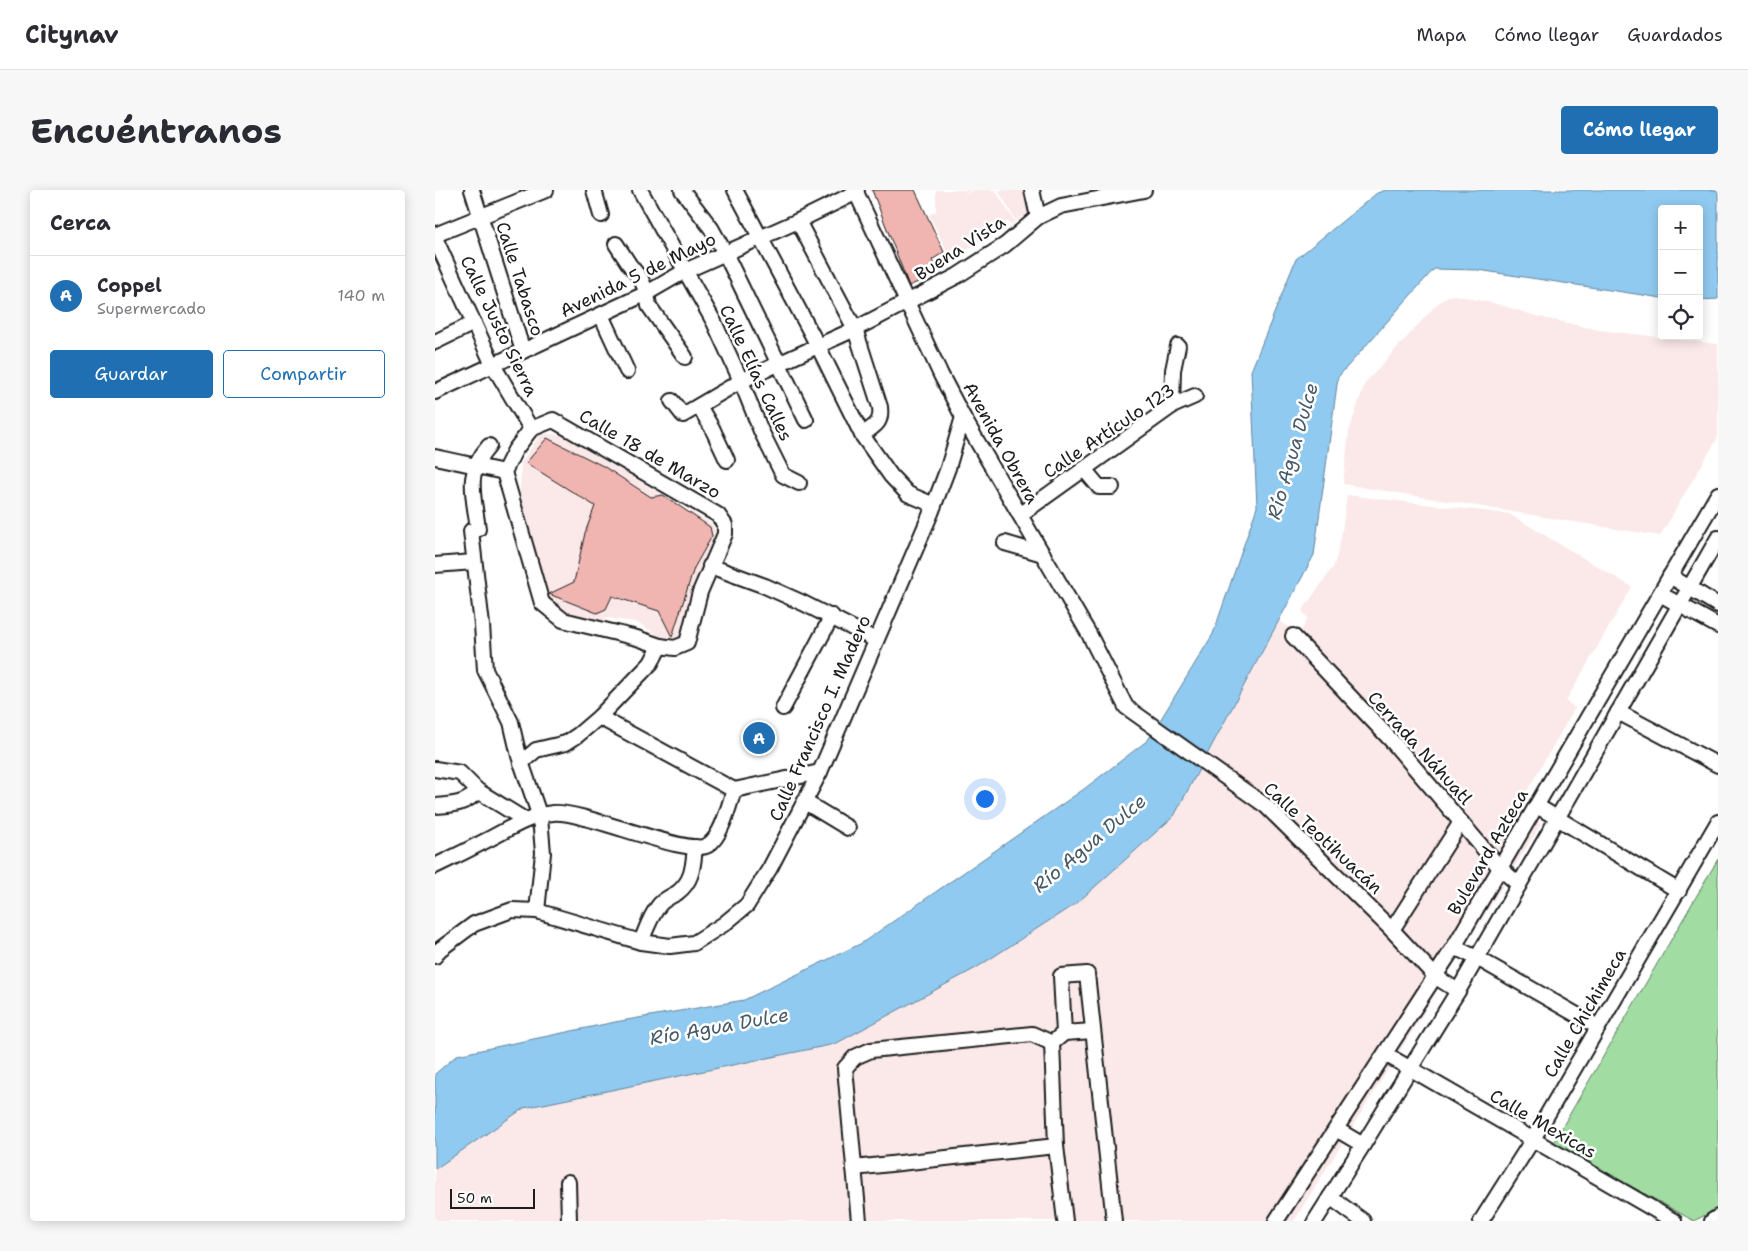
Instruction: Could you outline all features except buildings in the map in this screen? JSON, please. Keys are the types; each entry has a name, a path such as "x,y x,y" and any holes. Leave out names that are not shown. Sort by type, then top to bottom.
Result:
{"street":[{"name":"Calle Tabasco","path":"472,190 523,351"},
{"path":"435,237 479,216 546,190"},
{"path":"594,190 601,215"},
{"name":"Calle Elías Calles","path":"640,190 714,322 761,431 783,475 799,483"},
{"path":"682,190 711,228 725,253 806,420"},
{"path":"735,190 862,434 891,476 908,494 934,506"},
{"name":"Avenida 5 de Mayo","path":"435,392 647,293 685,271 798,221 856,190"},
{"name":"Avenida Obrera","path":"856,190 963,417 1089,634 1126,707"},
{"path":"1031,190 1038,217"},
{"name":"Buena Vista","path":"672,401 683,415 741,381 855,330 957,276 1005,244 1038,217 1061,206 1140,190"},
{"path":"798,221 855,330 880,407 881,416 878,423 862,434"},
{"name":"Calle Justo Sierra","path":"435,237 493,365 531,429"},
{"path":"616,244 641,279 647,293 649,306 685,357"},
{"path":"601,314 627,371"},
{"path":"435,342 474,323"},
{"path":"1172,406 1173,370 1178,346"},
{"name":"Calle Artículo 123","path":"1020,515 1172,406 1195,396"},
{"path":"699,406 727,460"},
{"name":"Calle Francisco I. Madero","path":"435,956 439,950 474,924 512,910 537,911 641,942 670,946 694,943 724,924 747,905 770,868 820,772 934,506 949,468 963,417"},
{"name":"Calle 18 de Marzo","path":"531,429 553,420 718,515 725,525 725,534 710,566"},
{"path":"531,429 515,450 504,472 543,603 563,620 637,638 660,646 675,648 687,643 710,566 765,586 832,616 877,640"},
{"path":"489,446 475,465 472,481 478,528 471,531 473,562 482,625 485,670 511,722 521,763 540,817 543,853 537,911"},
{"path":"435,457 504,472"},
{"path":"1084,469 1099,486 1111,488"},
{"name":"Bulevard Azteca","path":"1276,1221 1454,947 1718,494"},
{"path":"1315,1221 1411,1070 1458,991 1718,538"},
{"path":"1005,543 1043,554"},
{"path":"435,565 473,562"},
{"path":"1670,576 1718,605"},
{"path":"1660,594 1718,626"},
{"path":"783,708 832,616"},
{"name":"Cerrada Náhuatl","path":"1293,636 1391,740 1500,868 1519,885"},
{"path":"521,763 536,750 566,743 578,735 599,717 651,662 660,646"},
{"path":"1608,683 1628,696"},
{"name":"Calle Teotihuacán","path":"1126,707 1266,806 1392,930 1435,977 1458,991"},
{"path":"1618,712 1718,765"},
{"path":"599,717 735,790 820,772"},
{"path":"1584,724 1605,736"},
{"path":"435,769 460,773 478,791 525,820"},
{"path":"435,866 525,820 553,813 573,814 622,830 695,847 707,846 717,836 735,790"},
{"path":"435,806 464,802 478,791"},
{"path":"805,802 848,828"},
{"path":"1537,806 1679,891"},
{"path":"1392,930 1461,822"},
{"name":"Calle Chichimeca","path":"1481,1221 1533,1139 1718,822"},
{"path":"641,942 653,915 662,902 687,883 693,872 695,847"},
{"path":"1454,947 1477,958 1598,1027"},
{"path":"1064,1034 1061,976 1087,974 1114,1221"},
{"path":"1052,1043 1064,1034 1093,1031"},
{"path":"859,1221 845,1068 855,1057 871,1050 1032,1034 1052,1043"},
{"path":"1052,1043 1056,1146 1065,1221"},
{"name":"Calle Mexicas","path":"1385,1054 1533,1139 1655,1216 1674,1221"},
{"path":"1336,1129 1363,1146"},
{"path":"854,1168 1056,1146"},
{"path":"568,1182 569,1221"},
{"path":"1330,1197 1363,1221"},
{"path":"1712,1221 1718,1218"}],"shaded area":[{"path":"936,190 972,190 961,197 974,190 995,190 1015,222 1012,225 1007,221 952,261 929,215 936,211"},
{"path":"998,190 1028,190 1033,206 1029,213 1016,221"},
{"path":"1455,295 1493,303 1540,317 1599,330 1658,337 1658,340 1684,340 1718,344 1718,437 1660,536 1343,484 1349,431 1365,383 1438,303 1448,296"},
{"path":"541,433 561,435 712,524 721,538 692,640 666,645 653,632 636,622 606,618 594,625 554,609 546,595 520,493 521,463"},
{"path":"1347,495 1509,514 1632,587 1566,701 1575,708 1516,810 1541,824 1294,1221 435,1221 435,1169 524,1108 835,1044 1174,816 1279,621 1300,633 1308,618 1302,611 1334,566 1341,538"}],"green space":[{"path":"1718,859 1718,1208 1694,1221 1553,1143"}],"water":[{"name":"Río Agua Dulce","path":"1386,190 1718,190 1718,299 1703,300 1703,205 1658,205 1658,297 1478,270 1434,269 1338,377 1314,555 1174,816 1078,902 976,968 835,1044 524,1108 435,1169 435,1074 457,1055 615,1022 744,1000 862,943 1084,789 1148,740 1213,634 1257,507 1251,371 1296,259 1377,193"}],"place":[{"name":"Coppel","path":"759,738"}]}
